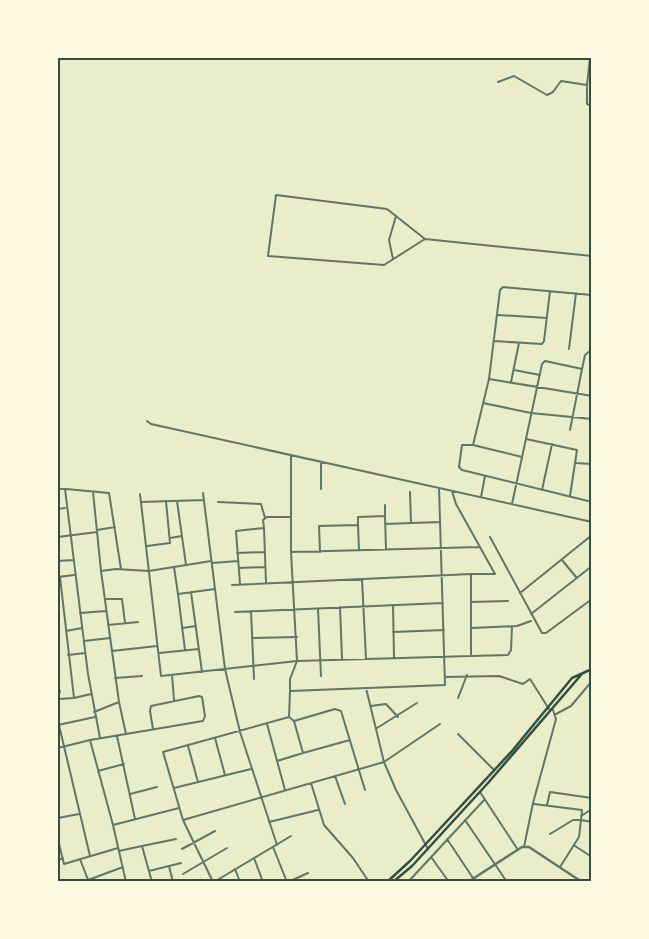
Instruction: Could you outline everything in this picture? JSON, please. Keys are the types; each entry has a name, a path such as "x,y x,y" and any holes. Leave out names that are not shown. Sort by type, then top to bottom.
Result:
{"main road":[{"path":"387,882 404,868 494,770 548,709 572,678 586,670 592,669"},
{"path":"393,882 428,849 480,792 553,710 574,681 586,670"}],"street":[{"path":"590,58 587,104 592,106"},
{"path":"498,82 514,76 547,94 553,92 561,81 587,85"},
{"path":"425,239 384,265 268,256 276,195 387,209 425,239 592,256"},
{"path":"393,259 389,240 396,216"},
{"path":"473,445 489,378 503,286 592,295"},
{"path":"494,341 542,344 544,341 550,291"},
{"path":"569,349 576,293"},
{"path":"498,314 547,318"},
{"path":"511,382 520,343"},
{"path":"570,430 585,355 590,351 592,345"},
{"path":"512,504 543,362 582,369"},
{"path":"514,370 540,375"},
{"path":"489,378 577,395 592,396"},
{"path":"483,403 531,413 592,420"},
{"path":"147,421 151,424 592,522"},
{"path":"526,439 577,450 570,496"},
{"path":"542,490 552,444"},
{"path":"522,457 473,445 462,446 460,469 588,500"},
{"path":"291,455 291,552 297,661 290,679 290,717 294,721 303,753"},
{"path":"320,489 321,462"},
{"path":"576,464 592,464"},
{"path":"481,497 485,476"},
{"path":"290,691 446,685 439,488"},
{"path":"58,489 109,494 121,569"},
{"path":"65,489 74,575 91,694 100,738"},
{"path":"232,585 494,574 456,504 452,491"},
{"path":"93,492 118,702 126,734"},
{"path":"410,492 411,523"},
{"path":"140,494 161,676 297,661 444,655 508,655 511,650 512,626"},
{"path":"203,494 226,669 240,732 277,845"},
{"path":"141,502 204,500"},
{"path":"146,546 170,543 166,501"},
{"path":"177,501 186,565"},
{"path":"218,502 261,504 265,518 266,583"},
{"path":"385,505 386,550"},
{"path":"58,509 66,508"},
{"path":"359,551 358,517 385,516"},
{"path":"265,518 291,517"},
{"path":"385,524 440,522"},
{"path":"320,552 319,526 358,525"},
{"path":"58,537 115,527"},
{"path":"240,584 236,530 264,528"},
{"path":"170,538 182,536"},
{"path":"520,593 592,536"},
{"path":"490,537 540,632 544,634 592,599"},
{"path":"291,552 480,547"},
{"path":"238,553 265,552"},
{"path":"58,561 73,560"},
{"path":"562,560 576,578"},
{"path":"101,571 121,569 149,571 211,562 238,561"},
{"path":"531,614 592,566"},
{"path":"174,567 185,650"},
{"path":"239,568 265,567"},
{"path":"471,574 472,656"},
{"path":"74,575 59,577 74,698"},
{"path":"362,579 366,659"},
{"path":"178,594 215,589"},
{"path":"191,592 202,672"},
{"path":"105,599 122,599 125,623"},
{"path":"471,602 508,601"},
{"path":"235,612 443,603"},
{"path":"393,605 394,658"},
{"path":"318,607 321,676"},
{"path":"340,607 342,660"},
{"path":"80,613 106,611"},
{"path":"251,611 254,679"},
{"path":"471,628 512,626 531,621"},
{"path":"108,625 138,622"},
{"path":"182,628 196,626"},
{"path":"66,631 82,628"},
{"path":"394,632 444,630"},
{"path":"252,638 297,637"},
{"path":"84,641 110,638"},
{"path":"112,651 157,646"},
{"path":"158,653 199,649"},
{"path":"68,655 85,653"},
{"path":"172,675 174,700"},
{"path":"445,677 467,675 505,677 523,684 532,679 548,709"},
{"path":"458,698 467,675"},
{"path":"116,678 142,676"},
{"path":"556,714 572,706 592,681"},
{"path":"366,688 384,762 396,790 428,849"},
{"path":"60,690 58,699 91,694"},
{"path":"58,748 100,738 117,736 204,720 201,696 153,705 150,708 154,729"},
{"path":"94,712 118,702"},
{"path":"371,706 386,704 398,717"},
{"path":"376,729 417,704"},
{"path":"294,721 339,709 342,712 351,739 365,790"},
{"path":"524,847 533,804 556,719 556,714 553,710"},
{"path":"58,725 95,716"},
{"path":"290,717 163,752 183,820 213,882 291,836"},
{"path":"58,720 90,856"},
{"path":"266,724 285,790"},
{"path":"183,820 384,762 440,724"},
{"path":"458,734 494,770"},
{"path":"117,736 135,820"},
{"path":"215,738 225,775"},
{"path":"277,760 351,739"},
{"path":"90,740 126,882"},
{"path":"188,746 198,782"},
{"path":"98,771 124,764"},
{"path":"174,788 252,769"},
{"path":"335,776 345,804"},
{"path":"311,783 318,810 326,829 357,864 369,882"},
{"path":"130,794 158,787"},
{"path":"480,792 518,850"},
{"path":"547,805 550,792 592,798"},
{"path":"408,882 484,799"},
{"path":"533,804 582,810 578,837 560,867"},
{"path":"113,825 179,808"},
{"path":"581,816 592,809"},
{"path":"269,822 318,810"},
{"path":"58,818 79,814"},
{"path":"465,820 507,882"},
{"path":"550,834 573,820 592,822"},
{"path":"182,849 214,831"},
{"path":"119,851 176,839"},
{"path":"58,840 64,864 118,848"},
{"path":"447,840 473,878"},
{"path":"142,846 152,882"},
{"path":"574,846 592,857"},
{"path":"273,847 288,882 308,873"},
{"path":"468,882 524,847 534,850 582,882"},
{"path":"183,874 227,848"},
{"path":"431,857 448,882"},
{"path":"58,860 63,858"},
{"path":"254,858 263,882"},
{"path":"80,859 88,881 123,867"},
{"path":"149,871 181,863"},
{"path":"169,866 173,882"},
{"path":"235,869 240,882"},
{"path":"412,877 416,882"},
{"path":"524,882 528,880 532,882"}]}
